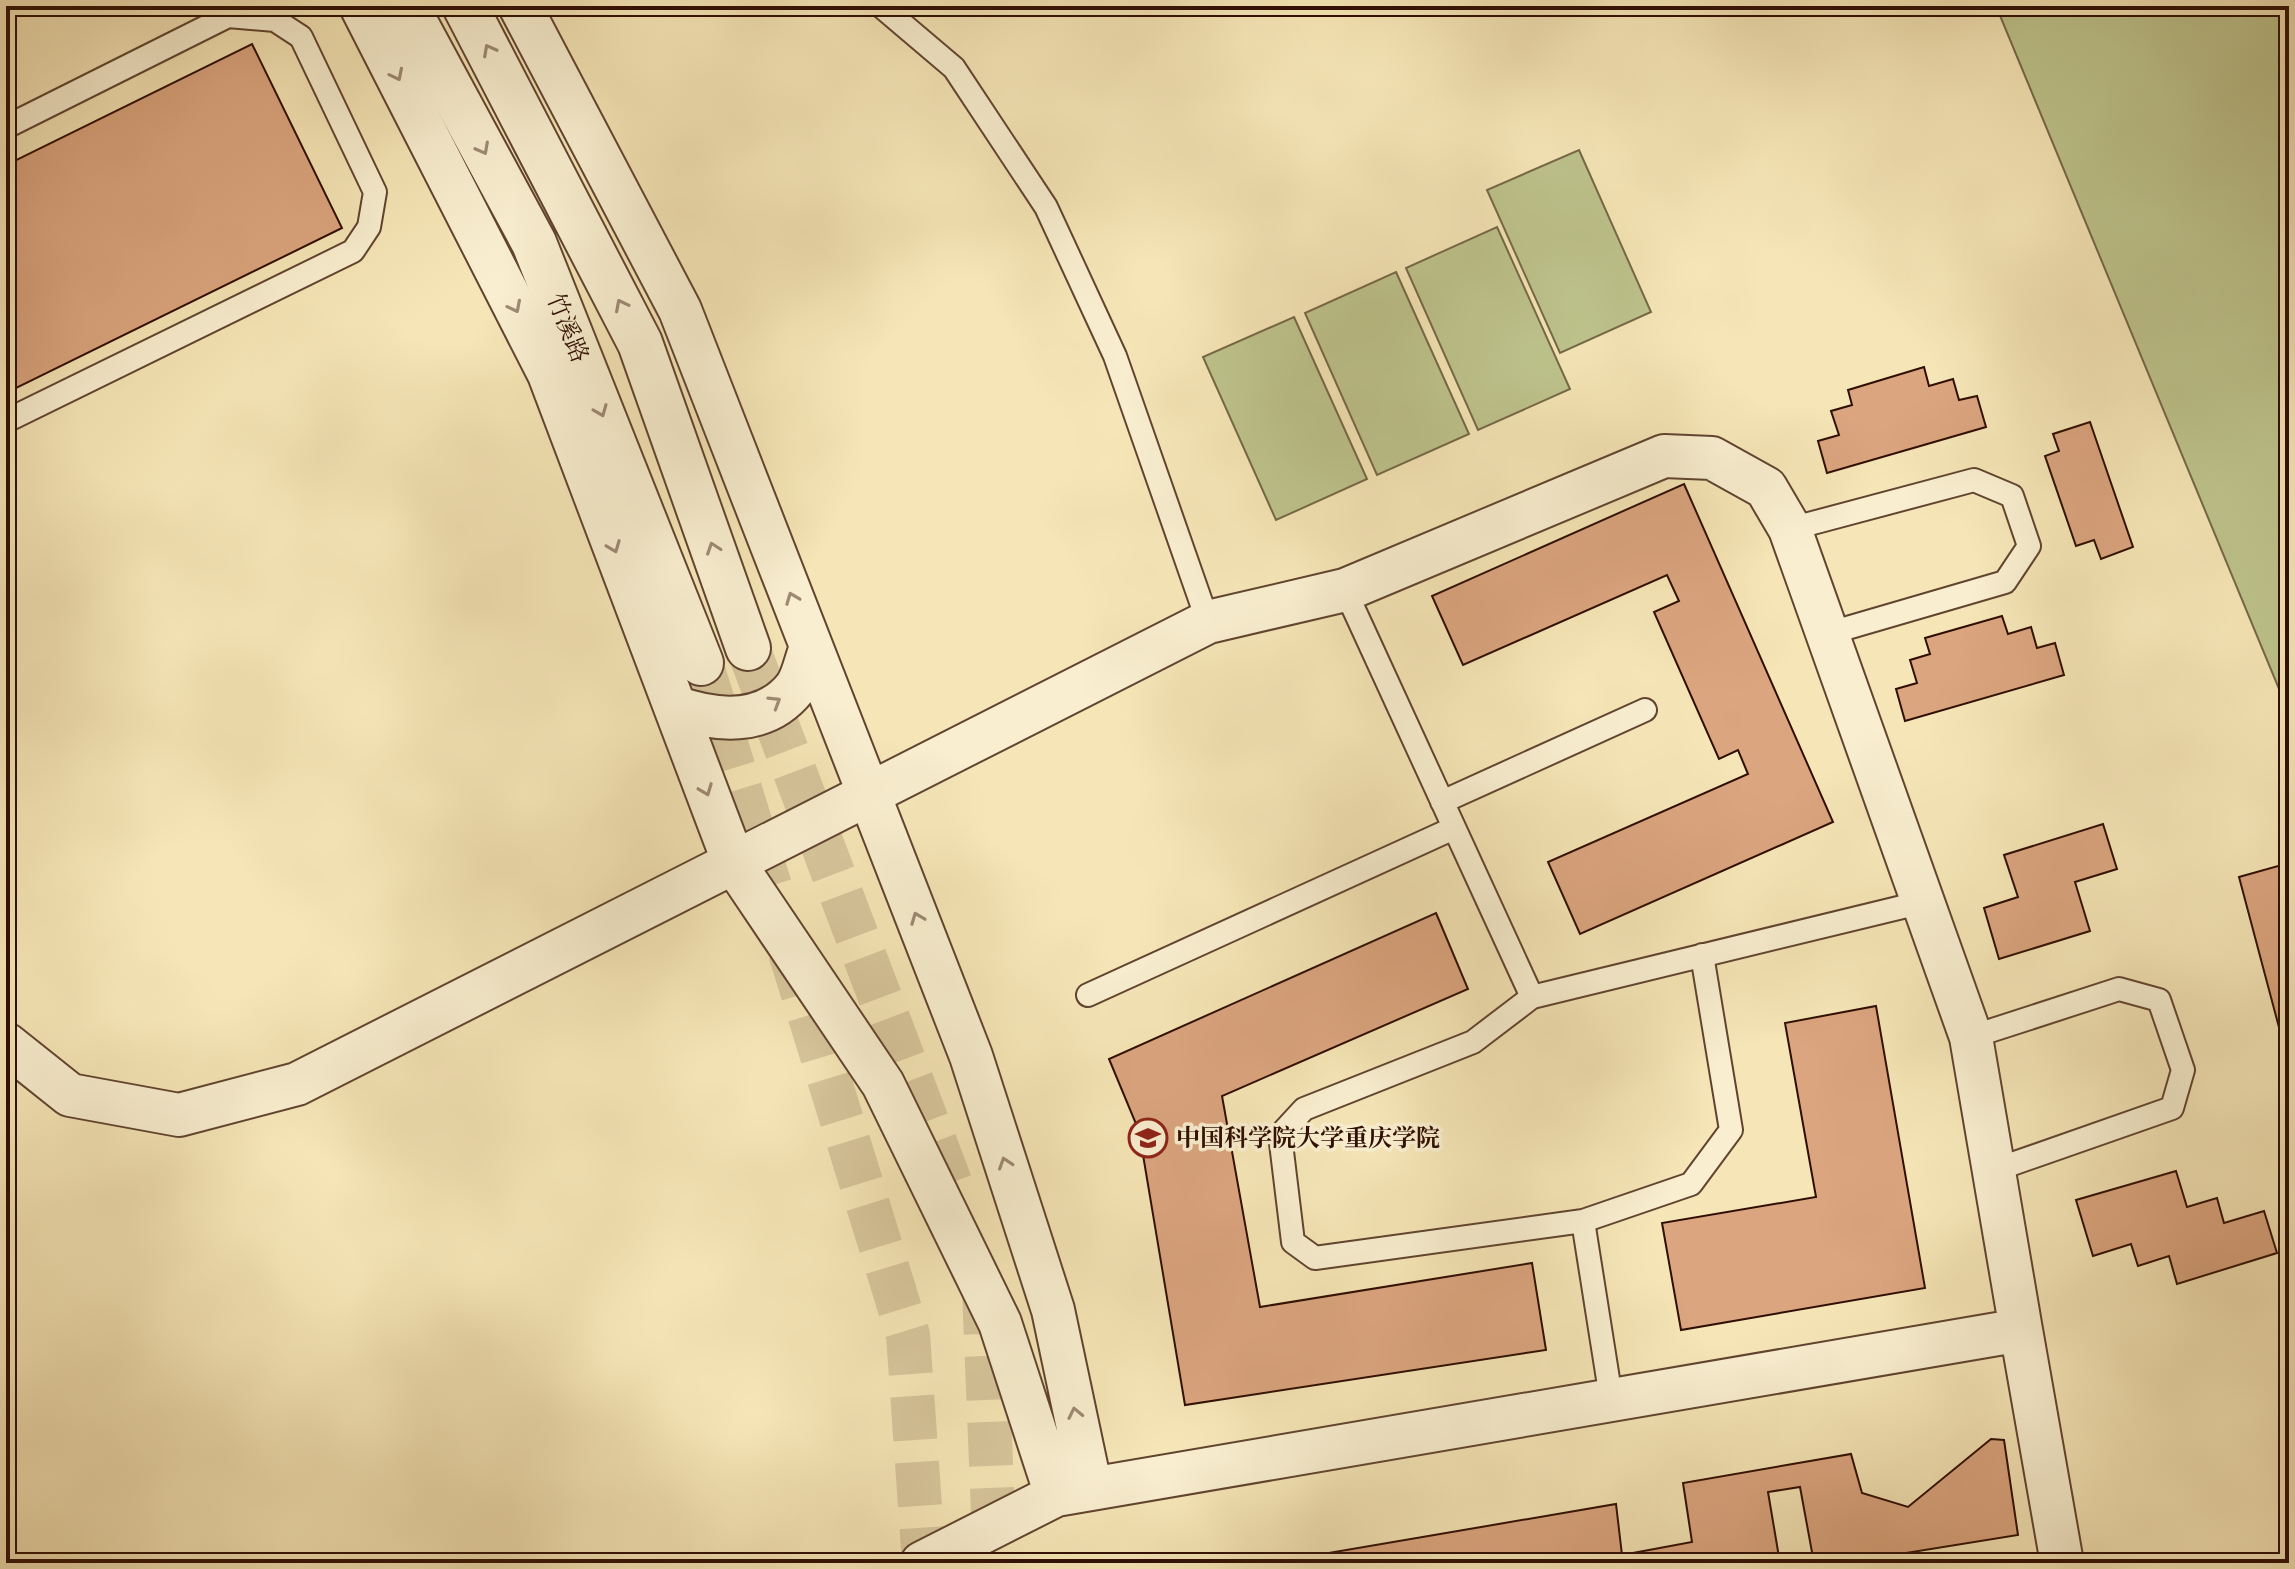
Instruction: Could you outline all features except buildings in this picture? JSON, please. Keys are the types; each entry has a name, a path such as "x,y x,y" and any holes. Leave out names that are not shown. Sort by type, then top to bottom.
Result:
{"street":[{"path":"361,6 549,374 734,863 883,1084 1000,1323 1074,1492"},
{"name":"竹溪路","path":"406,6 534,243 701,663"},
{"path":"465,6 640,343 748,648"},
{"path":"520,6 680,310 971,1056 1048,1295 1074,1492"},
{"path":"6,1044 70,1095 179,1115 297,1084 1208,622 1345,590 1664,456 1712,458 1766,488 1790,529 1830,633 1971,1037 2062,1563"},
{"path":"675,707 707,718 737,720 773,706 796,687 811,647"},
{"path":"922,1563 1074,1492 2021,1330"}],"lane":[{"path":"881,6 954,68 1046,207 1115,356 1208,622"},
{"path":"6,127 228,16 275,20 301,37 375,192 369,227 353,251 6,421"},
{"path":"1790,529 1974,480 2012,496 2029,546 2005,582 1830,633"},
{"path":"1345,590 1532,997"},
{"path":"1442,802 1645,710"},
{"path":"1088,995 1454,828"},
{"path":"1702,955 1731,1130 1691,1184 1583,1221 1315,1258 1293,1242 1280,1135 1304,1109 1473,1042 1532,997 1702,955 1923,902"},
{"path":"1971,1037 2119,989 2159,1000 2183,1070 2172,1108 1995,1170"},
{"path":"1583,1221 1611,1398"}],"green space":[{"path":"1996,6 2289,6 2289,713"},
{"path":"1579,150 1651,312 1560,353 1487,190"},
{"path":"1497,227 1570,389 1478,430 1406,268"},
{"path":"1396,272 1469,434 1377,475 1305,313"},
{"path":"1294,317 1367,479 1276,520 1203,357"}],"tunnel":[{"path":"748,648 956,1198"},
{"path":"701,663 770,886"},
{"path":"790,952 908,1335 924,1563"},
{"path":"984,1290 995,1563"}],"place":[{"name":"中国科学院大学重庆学院","path":"1148,1138"}]}
